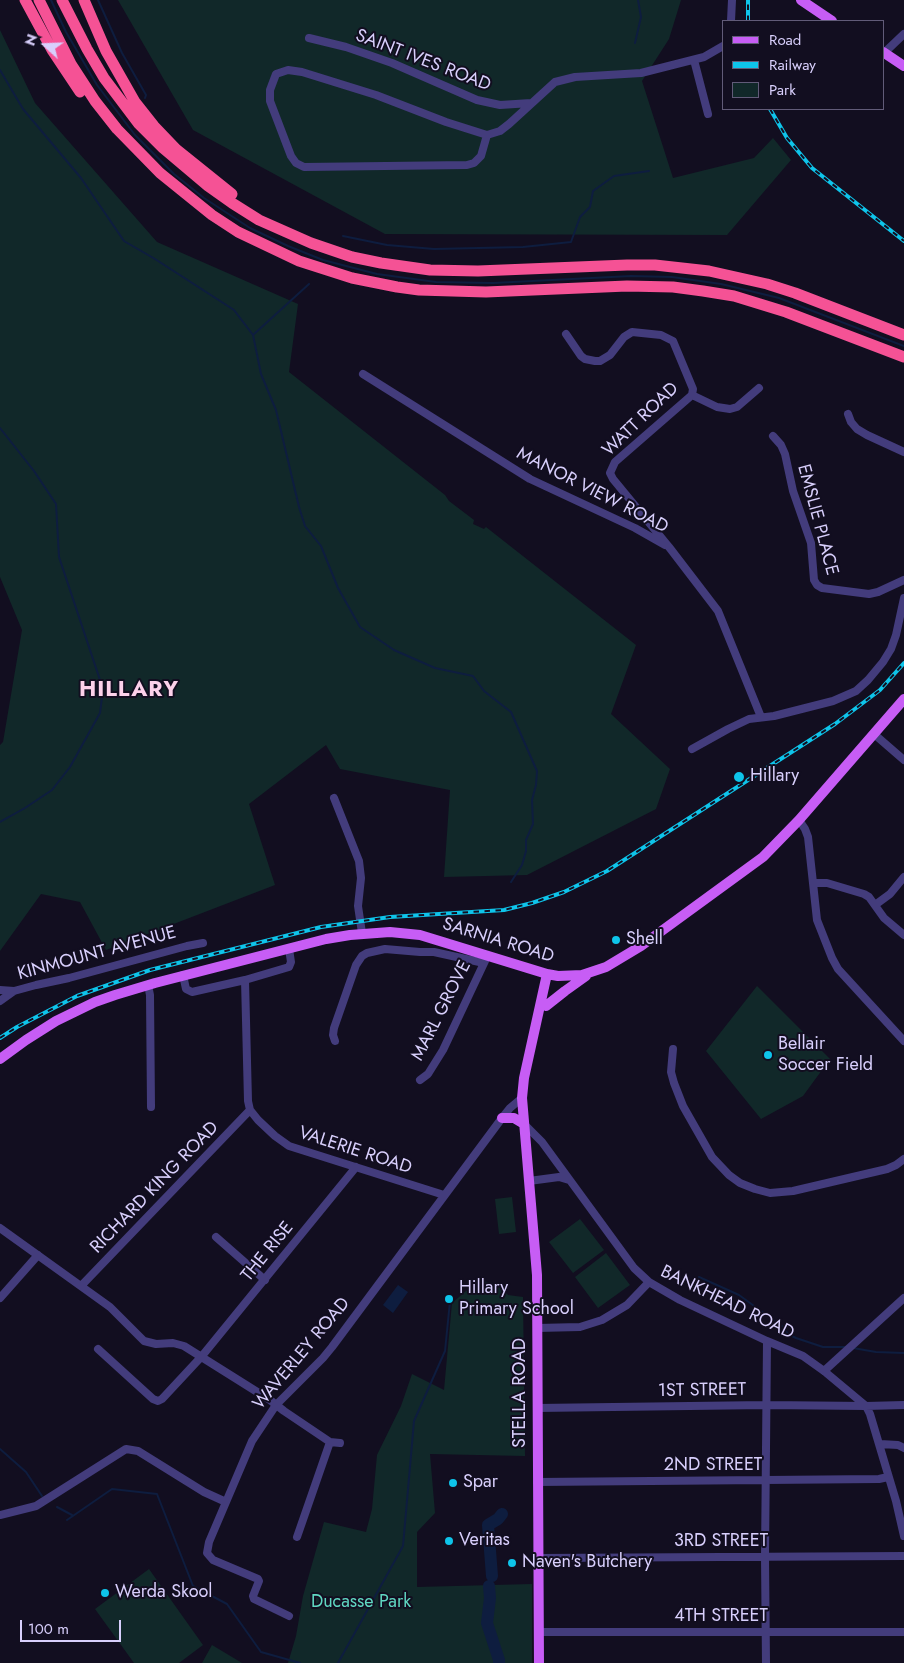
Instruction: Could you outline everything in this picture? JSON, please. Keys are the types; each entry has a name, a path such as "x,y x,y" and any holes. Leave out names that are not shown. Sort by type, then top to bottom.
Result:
{"highway":[{"path":"25,0 52,50 93,109 122,144 212,215 238,232 300,261 352,278 397,287 451,292 627,286 703,290 734,296 786,312 904,357"},
{"path":"39,0 71,64 95,101 117,129 160,173"},
{"path":"62,0 104,78 138,123 163,148 208,186 232,203 259,220 310,243 381,263 430,270 478,272 627,265 656,265 709,270 786,290 904,335"},
{"path":"84,0 106,51 119,75 135,102 154,126 176,149 226,190 310,243"}],"main road":[{"path":"801,0 831,20"},
{"path":"884,54 904,66"},
{"name":"SARNIA ROAD","path":"0,1059 26,1040 94,1002 184,975 326,939 362,933 420,934 486,959 551,974 573,976 594,972 620,960 641,946 763,857 799,820 904,699"},
{"path":"546,1006 564,991 594,972"},
{"name":"STELLA ROAD","path":"534,1036 546,1006 551,974"},
{"name":"STELLA ROAD","path":"538,1663 536,1275 522,1098 524,1078 551,974"},
{"path":"502,1118 514,1118 524,1124"}],"street":[{"path":"731,20 732,0"},
{"path":"884,52 904,34"},
{"name":"SAINT IVES ROAD","path":"309,38 346,47 392,63 477,100 500,105 531,103"},
{"path":"487,135 481,156 474,163 467,165 304,167 296,163 291,156 270,101 270,90 276,74 288,70 302,72 376,95 446,122 487,135 500,131 547,87 563,79 641,73 694,60 711,54 722,47"},
{"path":"694,60 708,114"},
{"name":"WATT ROAD","path":"566,334 581,356 595,362 610,354 632,332 656,334 673,340 693,388 692,395 615,462 610,473 613,480 669,547"},
{"name":"MANOR VIEW ROAD","path":"363,374 530,479 635,528 669,547 722,617 760,717"},
{"path":"692,395 717,407 730,409 737,407 759,388"},
{"path":"848,414 851,422 862,432 904,452"},
{"name":"EMSLIE PLACE","path":"773,436 781,445 785,454 793,491 811,544 814,580 817,585 822,588 869,594 904,580"},
{"path":"692,749 749,719 774,716 833,702 856,690 884,662 891,649 904,598"},
{"path":"874,734 904,760"},
{"path":"334,798 359,861 361,878 358,906 362,933"},
{"path":"799,820 807,833 817,920 832,958 838,968 904,1041"},
{"path":"875,904 890,894 904,877"},
{"path":"814,883 857,891 869,897 884,918 904,935"},
{"name":"KINMOUNT AVENUE","path":"0,1001 14,991 203,943"},
{"path":"184,975 186,989 192,992 245,980 289,967 291,962 290,949"},
{"path":"335,1041 333,1036 334,1028 353,972 358,960 367,953 385,949 434,952 486,959"},
{"name":"MARL GROVE","path":"420,1080 428,1074 443,1050 486,959"},
{"path":"245,980 248,1101 250,1110"},
{"path":"148,985 150,996 151,1107"},
{"path":"0,990 14,991"},
{"path":"672,1049 674,1083 683,1106 712,1157 729,1175 740,1183 755,1190 770,1193 793,1190 887,1169 896,1165 904,1158"},
{"name":"WAVERLEY ROAD","path":"289,1616 254,1599 253,1596 259,1581 258,1579 213,1560 208,1556 209,1542 252,1441 276,1405 332,1347 502,1118 522,1098"},
{"name":"VALERIE ROAD","path":"250,1110 275,1136 289,1146 444,1195"},
{"name":"RICHARD KING ROAD","path":"81,1286 250,1110"},
{"name":"BANKHEAD ROAD","path":"524,1124 542,1142 634,1268 649,1282 674,1297 766,1341 803,1356 866,1406"},
{"name":"THE RISE","path":"98,1348 153,1399 158,1401 162,1399 202,1356 356,1167"},
{"path":"529,1181 559,1177 569,1180"},
{"path":"0,1228 110,1307 144,1341 156,1344 179,1344 202,1356 330,1442 340,1443"},
{"path":"216,1237 265,1280"},
{"path":"0,1298 38,1255"},
{"path":"537,1328 580,1326 602,1320 627,1305 649,1282"},
{"path":"824,1371 904,1298"},
{"path":"766,1341 766,1663"},
{"name":"1ST STREET","path":"537,1408 766,1405 866,1406"},
{"path":"904,1405 866,1406 880,1444 904,1536"},
{"path":"297,1537 330,1442"},
{"path":"880,1444 898,1445 904,1448"},
{"path":"0,1515 36,1506 126,1449 138,1451 204,1492 226,1502"},
{"name":"2ND STREET","path":"537,1482 766,1481 879,1479 888,1477"},
{"name":"3RD STREET","path":"538,1558 904,1556"},
{"name":"4TH STREET","path":"538,1632 904,1632"}],"green space":[{"path":"118,0 681,0 669,39 642,81 673,178 754,158 773,138 791,160 727,235 385,234 193,130"},
{"path":"0,30 35,103 157,242 298,304 289,372 445,495 449,501 474,520 473,524 484,529 486,527 636,645 611,714 670,769 656,809 527,875 444,877 450,790 340,769 326,745 249,804 275,885 106,950 80,902 41,894 0,951 0,745 3,742 22,630 0,577"},
{"name":"Bellair Soccer Field","path":"757,986 830,1059 803,1096 761,1119 706,1051"},
{"path":"512,1197 516,1232 499,1234 495,1199"},
{"path":"580,1219 604,1250 573,1273 549,1242"},
{"path":"606,1253 630,1285 598,1308 575,1277"},
{"name":"Ducasse Park","path":"482,1281 498,1284 508,1295 523,1297 525,1456 430,1454 435,1513 417,1532 417,1587 532,1584 532,1663 288,1663 296,1636 303,1596 324,1522 366,1532 372,1509 377,1455 401,1406 412,1374 444,1390 452,1303 473,1285"},
{"path":"149,1569 203,1645 179,1663 134,1663 95,1609"},
{"path":"212,1645 242,1663 202,1663"}],"water":[{"path":"398,1285 408,1292 393,1313 383,1305"}],"waterway":[{"path":"51,0 66,32 97,85 135,135 174,174 204,198 250,228 288,246 323,260 377,274 436,282 493,283 631,276 672,277 721,284 779,298 904,346"},
{"path":"98,0 122,53 146,95 145,98"},
{"path":"635,43 641,17 638,0"},
{"path":"0,70 23,109 81,178 124,241 234,310 253,335 261,374 276,410 305,526 321,546 338,588 360,627 394,650 435,668 473,676 484,691 511,712 537,771 532,800 533,824 526,840 526,851 522,865 511,882"},
{"path":"343,236 387,245 434,249 523,247 571,242 580,217 590,207 593,191 614,176 649,171"},
{"path":"253,335 309,284"},
{"path":"0,428 34,471 56,504 59,557 103,689 100,713 70,767 52,790 0,822"},
{"path":"699,1277 739,1295 783,1327 788,1334 796,1338 823,1347 846,1347"},
{"path":"338,1663 403,1546 414,1421 445,1351 450,1301"},
{"path":"853,1348 876,1352 904,1353"},
{"path":"0,1449 26,1472 42,1496"},
{"path":"67,1520 112,1489 157,1494 193,1586 227,1604 261,1652 300,1663"},
{"path":"57,1507 72,1515"},
{"path":"492,1576 488,1525 502,1514"},
{"path":"489,1586 490,1598 487,1623 499,1663"}],"railway":[{"path":"748,0 748,20"},
{"path":"771,110 787,138 812,168 904,241"},
{"path":"0,1038 17,1027 77,996 150,970 321,927 390,917 504,910 564,892 607,871 835,724 880,690 904,663"}],"place":[{"name":"Hillary","path":"739,777"},
{"name":"Shell","path":"616,940"},
{"name":"Bellair Soccer Field","path":"768,1055"},
{"name":"Hillary Primary School","path":"449,1299"},
{"name":"Spar","path":"453,1483"},
{"name":"Veritas","path":"449,1541"},
{"name":"Naven's Butchery","path":"512,1563"},
{"name":"Werda Skool","path":"105,1593"}],"district":[{"name":"HILLARY","path":"129,691"}]}
